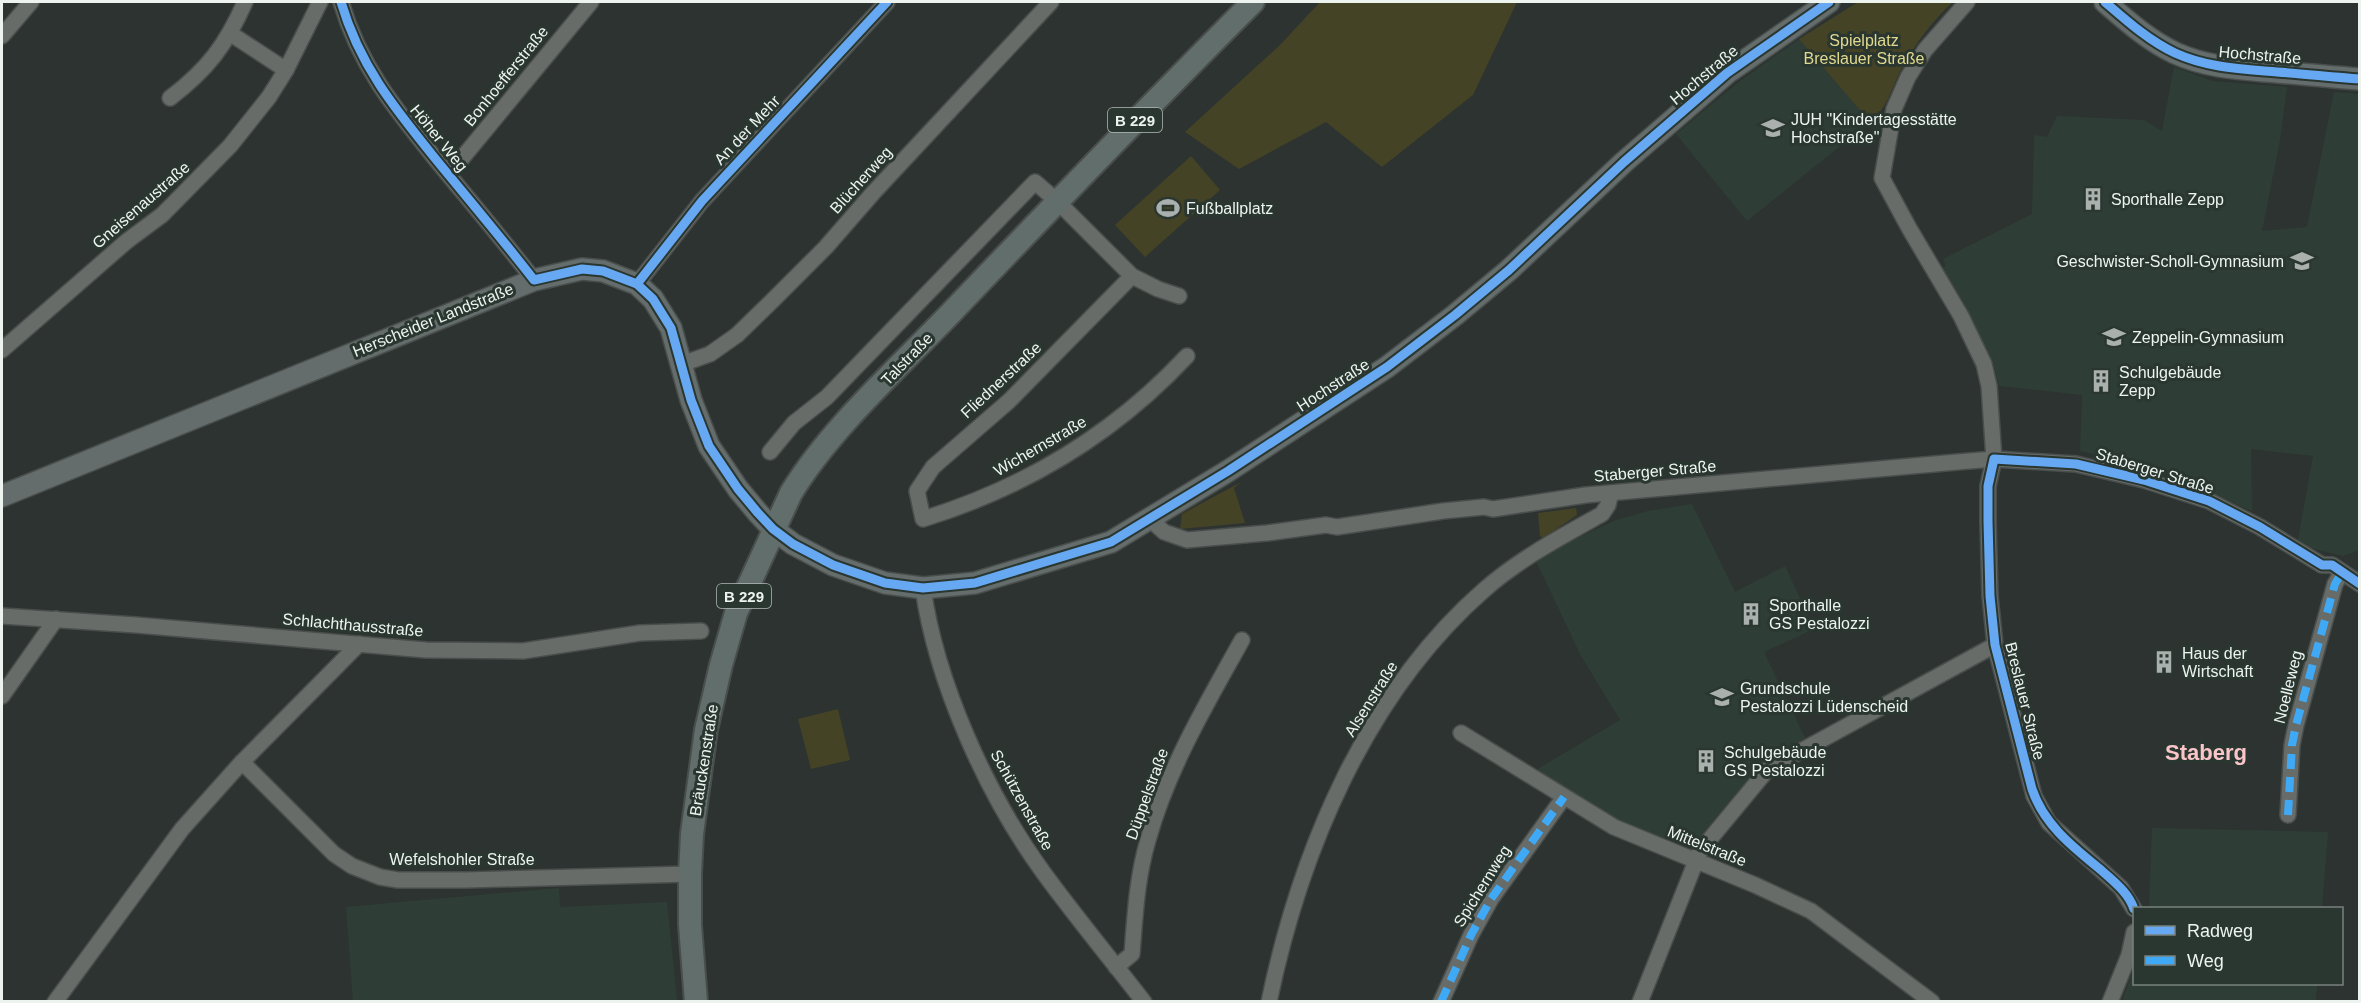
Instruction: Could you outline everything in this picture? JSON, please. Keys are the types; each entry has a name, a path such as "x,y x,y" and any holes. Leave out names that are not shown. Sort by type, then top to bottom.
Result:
{"main road":[{"name":"Talstraße","path":"773,529 802,476 843,426 1057,201 1253,2"},
{"name":"Hochstraße","path":"773,529 801,548 833,565 885,583 923,588 975,583 1111,542 1151,520 1228,471 1412,349 1509,270 1624,162 1727,72 1828,2"},
{"name":"Hochstraße","path":"2105,2 2139,31 2175,53 2204,64 2245,70 2360,79"},
{"name":"Herscheider Landstraße","path":"2,496 534,280 582,269 603,271 637,284 662,309 671,328 694,411 709,446 738,489 773,529"},
{"name":"Bräuckenstraße","path":"696,1002 690,925 690,874 693,824 706,730 736,613 773,529"}],"street":[{"path":"2,36 31,2"},
{"path":"170,98 193,80 231,34 245,2"},
{"name":"Gneisenaustraße","path":"2,350 127,241 162,215 197,182 241,134 286,70 320,2"},
{"name":"Höher Weg","path":"341,2 350,32 371,73 401,115 534,280"},
{"name":"Bonhoefferstraße","path":"449,174 591,2"},
{"name":"An der Mehr","path":"637,284 702,201 887,2"},
{"name":"Blücherweg","path":"682,364 710,354 737,334 773,300 826,247 873,193 1051,2"},
{"name":"Breslauer Straße","path":"1967,2 1925,50 1908,76 1894,109 1882,178 1961,316 1984,364 1989,386 1994,459 1988,486 1988,521 1990,596 1995,645 2036,802 2049,823 2121,888 2133,907"},
{"path":"231,34 286,70"},
{"name":"Talstraße","path":"770,452 794,423 827,397 1035,182 1057,201"},
{"path":"1057,201 1132,276 1179,296"},
{"name":"Fliednerstraße","path":"923,519 917,491 933,467 1009,401 1132,276"},
{"name":"Wichernstraße","path":"923,519 964,506 1002,490 1077,449 1162,383 1187,356"},
{"name":"Staberger Straße","path":"1151,520 1164,532 1186,540 1326,525 1337,527 1443,512 1484,507 1493,509 1611,493 1994,459 2076,464 2144,480 2209,501 2260,527 2322,565 2332,565 2360,584"},
{"name":"Alsenstraße","path":"1269,1002 1288,921 1314,843 1334,797 1397,689 1429,646 1484,590 1546,545 1602,514 1608,505 1611,493"},
{"name":"Noelleweg","path":"2288,815 2292,745 2296,725 2335,584 2342,572"},
{"name":"Schützenstraße","path":"923,588 927,618 938,661 955,706 994,792 1042,871 1144,1002"},
{"name":"Schlachthausstraße","path":"2,616 426,650 523,651 640,633 701,631"},
{"path":"2,696 56,619"},
{"name":"Düppelstraße","path":"1116,967 1132,954 1140,872 1147,841 1163,794 1185,743 1242,640"},
{"path":"55,1002 182,829 242,762 359,644"},
{"path":"1640,1002 1700,851 1768,769 1995,645"},
{"name":"Mittelstraße","path":"1461,733 1614,827 1811,911 1932,1002"},
{"name":"Wefelshohler Straße","path":"242,762 334,854 352,866 380,877 398,880 466,880 690,874"},
{"name":"Spichernweg","path":"1441,1002 1491,899 1564,797"},
{"path":"2110,1002 2133,936"}],"shaded area":[{"name":"JUH \"Kindertagesstätte Hochstraße\"","path":"1799,39 1870,122 1747,221 1676,134 1736,84"},
{"path":"2174,67 2212,81 2287,87 2280,140 2262,231 2307,227 2334,92 2359,94 2360,550 2343,556 2311,548 2298,540 2313,456 2251,449 2252,511 2156,469 2080,451 2082,395 1999,386 1993,362 1964,303 1942,268 1946,266 1943,259 2032,214 2034,135 2047,137 2057,116 2144,120 2162,131"},
{"name":"Grundschule Pestalozzi Lüdenscheid","path":"1692,504 1735,592 1785,566 1814,629 1764,652 1805,738 1762,762 1691,847 1620,824 1536,770 1620,720 1580,654 1536,561 1616,520 1648,511"},
{"path":"2152,828 2328,832 2322,907 2149,907"},
{"path":"559,888 560,907 667,902 677,1001 353,1001 346,907"},
{"path":"2133,971 2133,985 2317,985 2316,1001 2122,1001"}],"green space":[{"path":"1320,2 1517,2 1473,95 1382,167 1326,122 1239,169 1185,132 1280,45"},
{"name":"Spielplatz Breslauer Straße","path":"1858,2 1953,2 1918,42 1901,70 1885,104 1870,122 1799,39"},
{"name":"Fußballplatz","path":"1191,156 1220,190 1145,257 1115,225"},
{"path":"1241,482 1234,488 1245,523 1180,529 1182,514"},
{"path":"1576,508 1577,515 1543,538 1540,536 1538,513"},
{"path":"838,709 850,760 811,769 798,719"}],"marked path":[{"path":"2288,815 2292,745 2296,725 2335,584 2342,572"},
{"path":"1441,1002 1471,935 1491,899 1564,797"}],"cycle path":[{"path":"341,2 358,47 394,106 534,280 582,269 603,271 637,284 653,299 671,328 691,400 709,446 738,489 773,529 793,544 833,565 885,583 923,588 975,583 1111,542 1228,471 1387,367 1455,315 1509,270 1624,162 1727,73 1829,2"},
{"path":"637,284 702,201 887,2"},
{"path":"2105,2 2156,42 2175,53 2200,62 2238,69 2360,79"},
{"path":"2133,907 2120,888 2060,834 2044,814 2032,789 1995,645 1990,596 1988,521 1988,486 1994,459 2076,464 2144,480 2209,501 2260,527 2322,565 2332,565 2360,584"}],"place":[{"name":"JUH \"Kindertagesstätte Hochstraße\"","path":"1773,128"},
{"name":"Sporthalle Zepp","path":"2093,199"},
{"name":"Fußballplatz","path":"1168,208"},
{"name":"Geschwister-Scholl-Gymnasium","path":"2302,261"},
{"name":"Zeppelin-Gymnasium","path":"2114,337"},
{"name":"Schulgebäude Zepp","path":"2101,381"},
{"name":"Sporthalle GS Pestalozzi","path":"1751,614"},
{"name":"Haus der Wirtschaft","path":"2164,662"},
{"name":"Grundschule Pestalozzi Lüdenscheid","path":"1722,697"},
{"name":"Schulgebäude GS Pestalozzi","path":"1706,761"}],"district":[{"name":"Staberg","path":"2206,752"}]}
